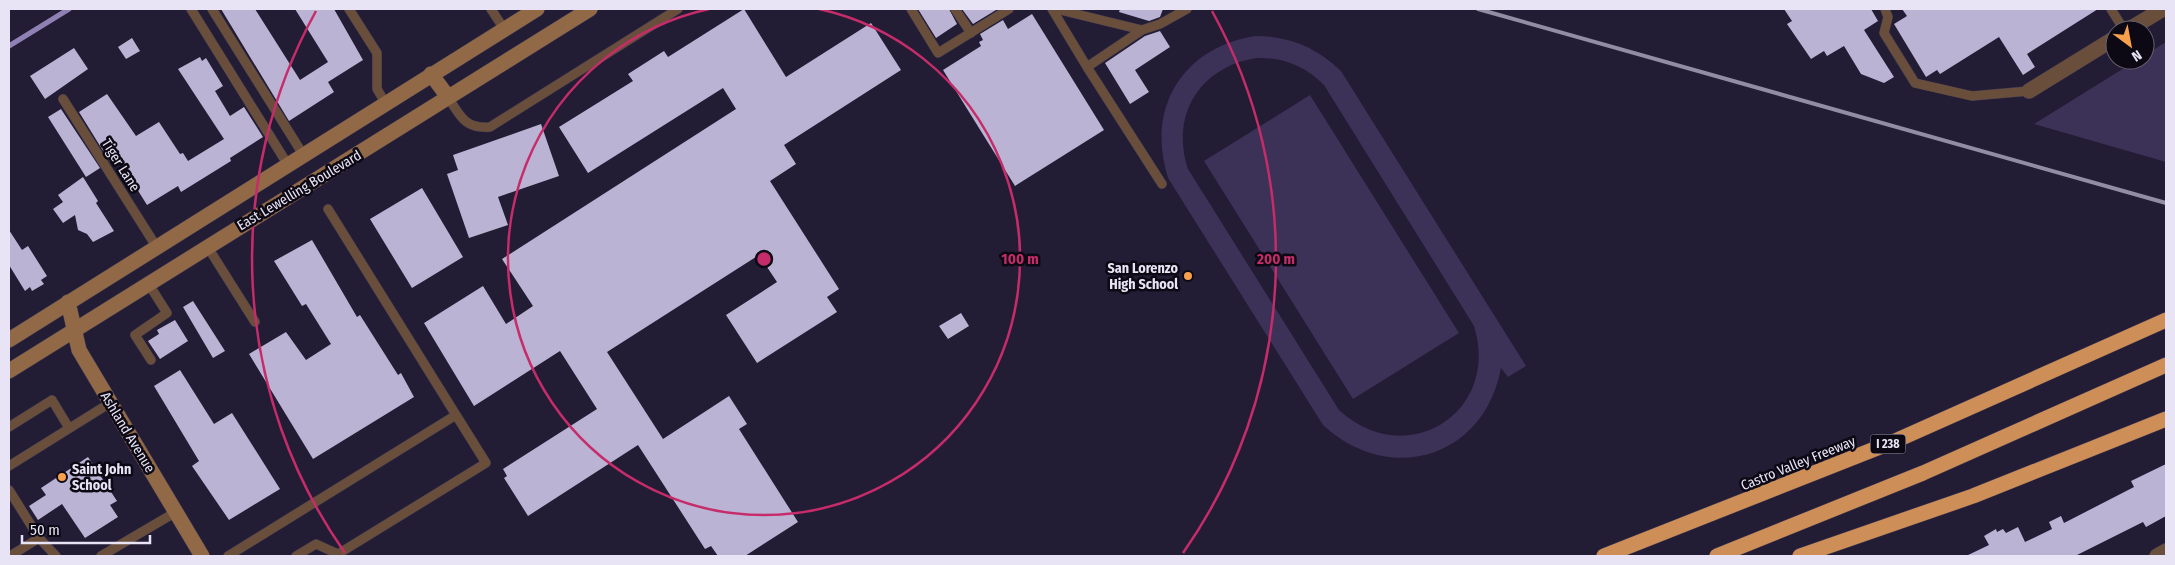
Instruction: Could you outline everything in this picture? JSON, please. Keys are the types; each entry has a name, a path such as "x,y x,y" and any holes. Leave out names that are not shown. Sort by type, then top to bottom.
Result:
{"highway":[{"name":"Castro Valley Freeway","path":"1604,556 1878,448 2166,320"},
{"path":"1717,556 1923,473 2166,365"},
{"path":"1800,556 1867,534 2078,456 2166,419"}],"main road":[{"name":"East Lewelling Boulevard","path":"9,340 156,246 304,156 431,74 537,9"},
{"name":"East Lewelling Boulevard","path":"9,371 590,9"},
{"path":"431,74 448,97"},
{"name":"Ashland Avenue","path":"68,302 79,350 202,556"}],"street":[{"path":"2144,20 2159,10"},
{"path":"2029,91 2105,44"},
{"path":"2157,556 2166,551"}],"lane":[{"path":"191,9 288,165"},
{"path":"212,9 304,156"},
{"path":"350,9 376,53 377,89 386,104"},
{"path":"491,9 504,29"},
{"path":"448,97 463,120 477,128 490,127 678,9"},
{"path":"911,9 938,53 1009,9"},
{"path":"956,9 971,33"},
{"path":"1052,9 1162,184"},
{"path":"1056,9 1142,30"},
{"path":"1087,67 1142,30 1160,24 1186,9"},
{"path":"1885,9 1888,17 1884,33 1915,83 1972,96 2029,91"},
{"path":"2111,9 2118,20"},
{"name":"Tiger Lane","path":"63,99 156,246"},
{"path":"296,556 316,544 338,554 486,463 328,209"},
{"path":"207,246 255,322"},
{"path":"148,283 167,314 135,335 150,360"},
{"path":"9,428 52,400 69,428"},
{"path":"9,466 110,403"},
{"path":"228,556 456,415"},
{"path":"9,490 39,538 56,556"},
{"path":"101,556 176,512"},
{"path":"10,556 39,538"}],"shaded area":[{"path":"1255,36 1291,41 1322,55 1341,71 1526,366 1508,377 1501,368 1491,399 1475,424 1455,442 1430,454 1404,458 1376,455 1349,444 1323,425 1168,178 1162,152 1162,128 1167,105 1176,85 1190,68 1208,53 1229,43","holes":["1256,58 1285,61 1302,68 1324,85 1474,326 1479,357 1474,385 1461,407 1442,424 1418,434 1392,435 1365,428 1339,410 1188,169 1183,149 1183,130 1187,113 1194,97 1205,83 1219,72 1236,63"]},
{"path":"2166,42 2166,162 2034,124 2121,70 2155,70 2155,49"},
{"path":"1310,95 1459,333 1353,399 1204,161"}],"building":[{"path":"221,9 255,9 300,80 328,62 295,9 334,9 363,60 328,82 334,92 289,121"},
{"path":"744,9 786,77 871,23 901,70 784,145 796,164 770,181 839,289 827,297 837,312 757,363 726,315 777,282 759,255 607,352 663,439 729,396 747,424 739,429 798,522 745,556 718,556 711,546 705,549 638,445 528,516 504,478 507,476 503,469 597,409 560,351 474,406 424,323 483,286 506,324 533,306 502,259 736,109 723,88 588,173 559,127 633,81 628,74 664,51 668,57"},
{"path":"918,9 949,9 957,24 936,38"},
{"path":"962,9 995,9 996,10 973,24"},
{"path":"1120,9 1163,9 1160,17 1149,21 1119,12"},
{"path":"1784,9 1871,9 1878,21 1864,30 1894,77 1884,83 1861,74 1844,46 1827,56 1824,51 1811,59 1787,24 1792,21"},
{"path":"1902,9 2098,9 2027,54 2035,67 2023,75 1999,37 1940,74 1937,70 1926,77 1894,24 1907,16"},
{"path":"1032,14 1104,130 1015,186 943,70 981,46 979,42 983,40 980,34 1003,20 1008,29"},
{"path":"1160,31 1170,47 1135,70 1149,92 1130,104 1105,63 1145,36"},
{"path":"132,38 140,51 126,59 118,47"},
{"path":"74,48 88,69 45,99 30,76"},
{"path":"200,57 202,61 206,58 223,86 215,91 230,116 244,107 263,137 230,158 231,161 181,192 178,186 147,205 117,157 110,162 79,112 107,94 136,136 159,122 180,154 183,153 188,161 224,139 178,69"},
{"path":"61,109 100,168 86,177 48,117"},
{"path":"541,124 559,176 498,197 508,225 469,238 447,174 458,170 453,155"},
{"path":"83,177 98,201 96,203 114,231 93,242 87,234 78,230 75,215 63,223 53,209 63,202 58,195"},
{"path":"422,188 463,257 412,288 370,219"},
{"path":"9,230 22,250 28,246 47,276 41,280 44,284 32,291 30,287 25,291 9,265"},
{"path":"312,240 357,317 360,315 398,375 401,373 414,397 313,459 249,354 286,332 306,360 331,344 306,304 302,306 274,261"},
{"path":"193,301 225,351 213,358 183,307"},
{"path":"961,313 969,326 948,339 939,326"},
{"path":"175,320 188,341 160,359 148,341 159,334 157,330"},
{"path":"180,370 214,424 232,413 280,489 229,520 192,466 199,461 154,386"},
{"path":"88,457 117,501 110,505 118,517 85,538 62,504 38,520 29,506 46,495 41,488"},
{"path":"2166,464 2166,516 2146,527 2143,522 2075,556 1966,556 1989,545 1984,536 1996,529 1997,532 2003,529 2006,533 2018,527 2025,542 2052,529 2049,522 2061,516 2064,523 2134,487 2131,481"}],"waterway":[{"path":"9,46 69,9"}],"railway":[{"path":"1478,9 2166,203"}],"place":[{"name":"San Lorenzo High School","path":"1188,276"},
{"name":"Saint John School","path":"62,477"}]}
